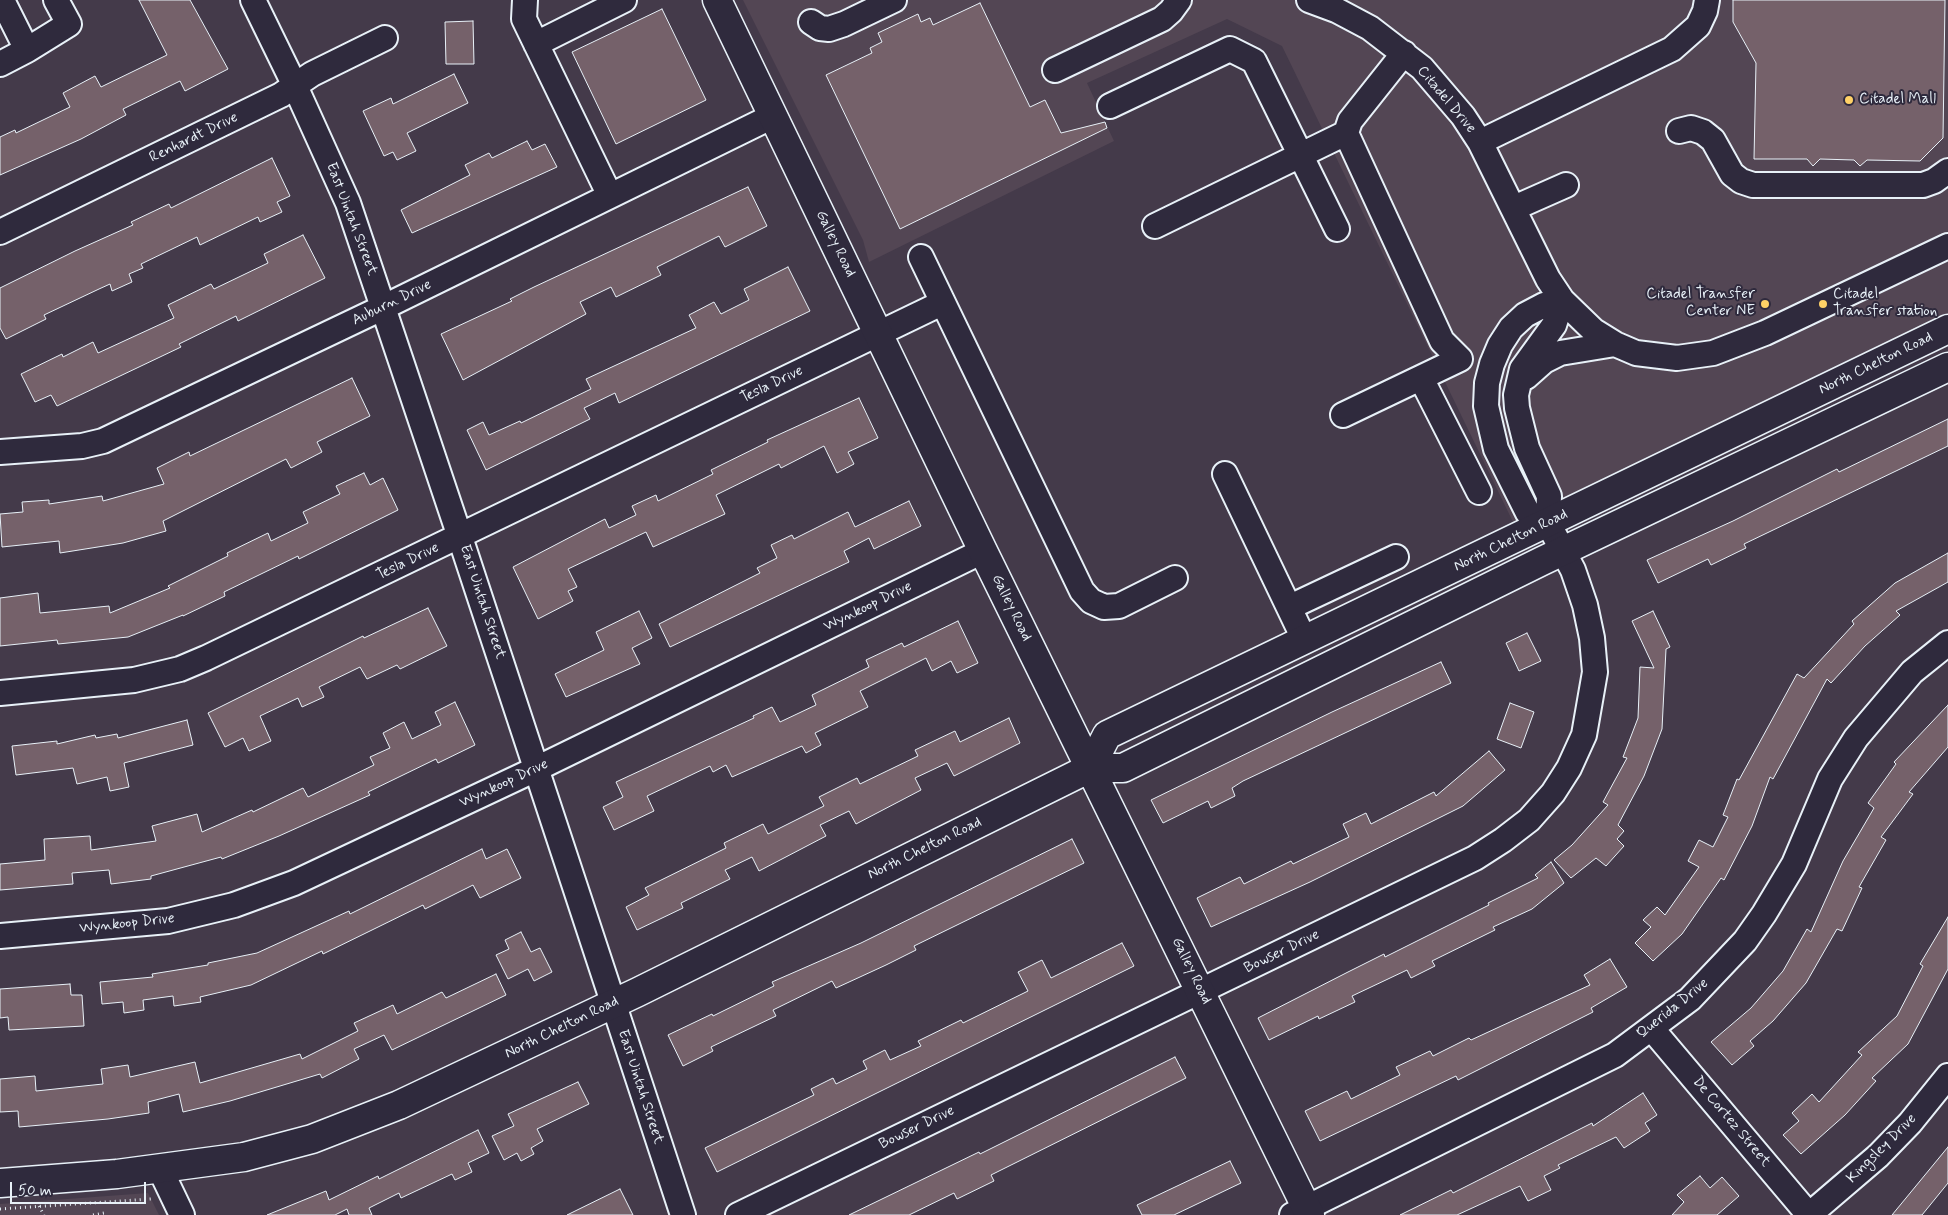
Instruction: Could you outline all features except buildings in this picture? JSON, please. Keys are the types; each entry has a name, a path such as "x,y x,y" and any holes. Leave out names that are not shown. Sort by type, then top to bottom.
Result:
{"main road":[{"name":"Galley Road","path":"717,0 983,551 1201,991 1302,1213"},
{"name":"North Chelton Road","path":"1090,768 1107,735 1948,329"},
{"name":"North Chelton Road","path":"0,1183 160,1169 262,1153 336,1130 450,1082 1090,768 1123,768 1948,367"}],"street":[{"path":"0,64 69,24 56,0"},
{"name":"East Uintah Street","path":"253,0 340,184 384,307 683,1215"},
{"path":"525,0 524,19 610,196"},
{"path":"536,44 624,0"},
{"path":"811,22 820,28 829,29 844,24 894,0"},
{"path":"1055,70 1162,19 1179,0"},
{"name":"Citadel Drive","path":"1309,0 1336,10 1370,28 1404,53 1441,89 1480,142 1548,279 1562,300 1594,331 1615,344 1636,353 1656,357 1694,357 1712,353 1765,333 1948,246"},
{"path":"1480,142 1672,49 1698,26 1705,11 1707,0"},
{"path":"5,6 27,50"},
{"name":"Renhardt Drive","path":"0,232 281,96 312,74 385,38"},
{"path":"1110,106 1230,49 1254,61 1337,229"},
{"path":"1404,53 1350,121 1346,133 1442,341 1460,360"},
{"name":"Auburn Drive","path":"0,452 82,446 103,440 384,307 773,116"},
{"path":"1679,132 1691,128 1704,132 1713,140 1732,174 1740,181 1753,185 1923,185 1934,182 1948,171"},
{"path":"1155,226 1346,133"},
{"path":"1514,208 1566,185"},
{"path":"1892,201 1910,185"},
{"path":"921,257 1082,591 1091,601 1104,607 1120,606 1175,578"},
{"path":"1562,300 1554,325 1522,369 1518,386 1517,408 1524,439 1549,496 1548,523 1528,513 1496,449 1486,406 1487,383 1500,345 1511,328 1525,315 1544,305 1562,300"},
{"name":"Tesla Drive","path":"0,693 104,685 142,679 180,669 460,537 942,303"},
{"path":"1518,386 1544,361 1560,353 1615,344"},
{"path":"1343,415 1460,360 1492,364 1518,386"},
{"path":"1421,378 1479,492"},
{"path":"1225,474 1304,639"},
{"name":"Bowser Drive","path":"738,1215 1475,858 1529,820 1553,793 1569,768 1584,735 1594,672 1592,638 1585,605 1564,552 1548,523"},
{"name":"Wynkoop Drive","path":"0,936 168,921 234,905 294,883 536,769 983,551"},
{"path":"1290,607 1396,557"},
{"name":"Querida Drive","path":"1302,1213 1615,1055 1690,999 1745,941 1794,864 1826,787 1856,738 1912,672 1948,643"},
{"name":"De Cortez Street","path":"1652,1028 1809,1215"},
{"name":"Kingsley Drive","path":"1809,1215 1878,1156 1910,1123 1948,1076"},
{"path":"160,1169 182,1215"}],"path":[{"path":"0,1209 151,1198"},
{"path":"39,1206 44,1215"},
{"path":"93,1215 104,1213 105,1215"}],"shaded area":[{"path":"743,0 1948,0 1948,315 1513,522 1282,46 1227,19 1087,83 1114,141 869,262 863,240"},
{"path":"148,1193 159,1215 0,1215 0,1204"}],"place":[{"name":"Citadel Mall","path":"1849,100"},
{"name":"Citadel Transfer Center NE","path":"1765,304"},
{"name":"Citadel Transfer station","path":"1823,304"}]}
